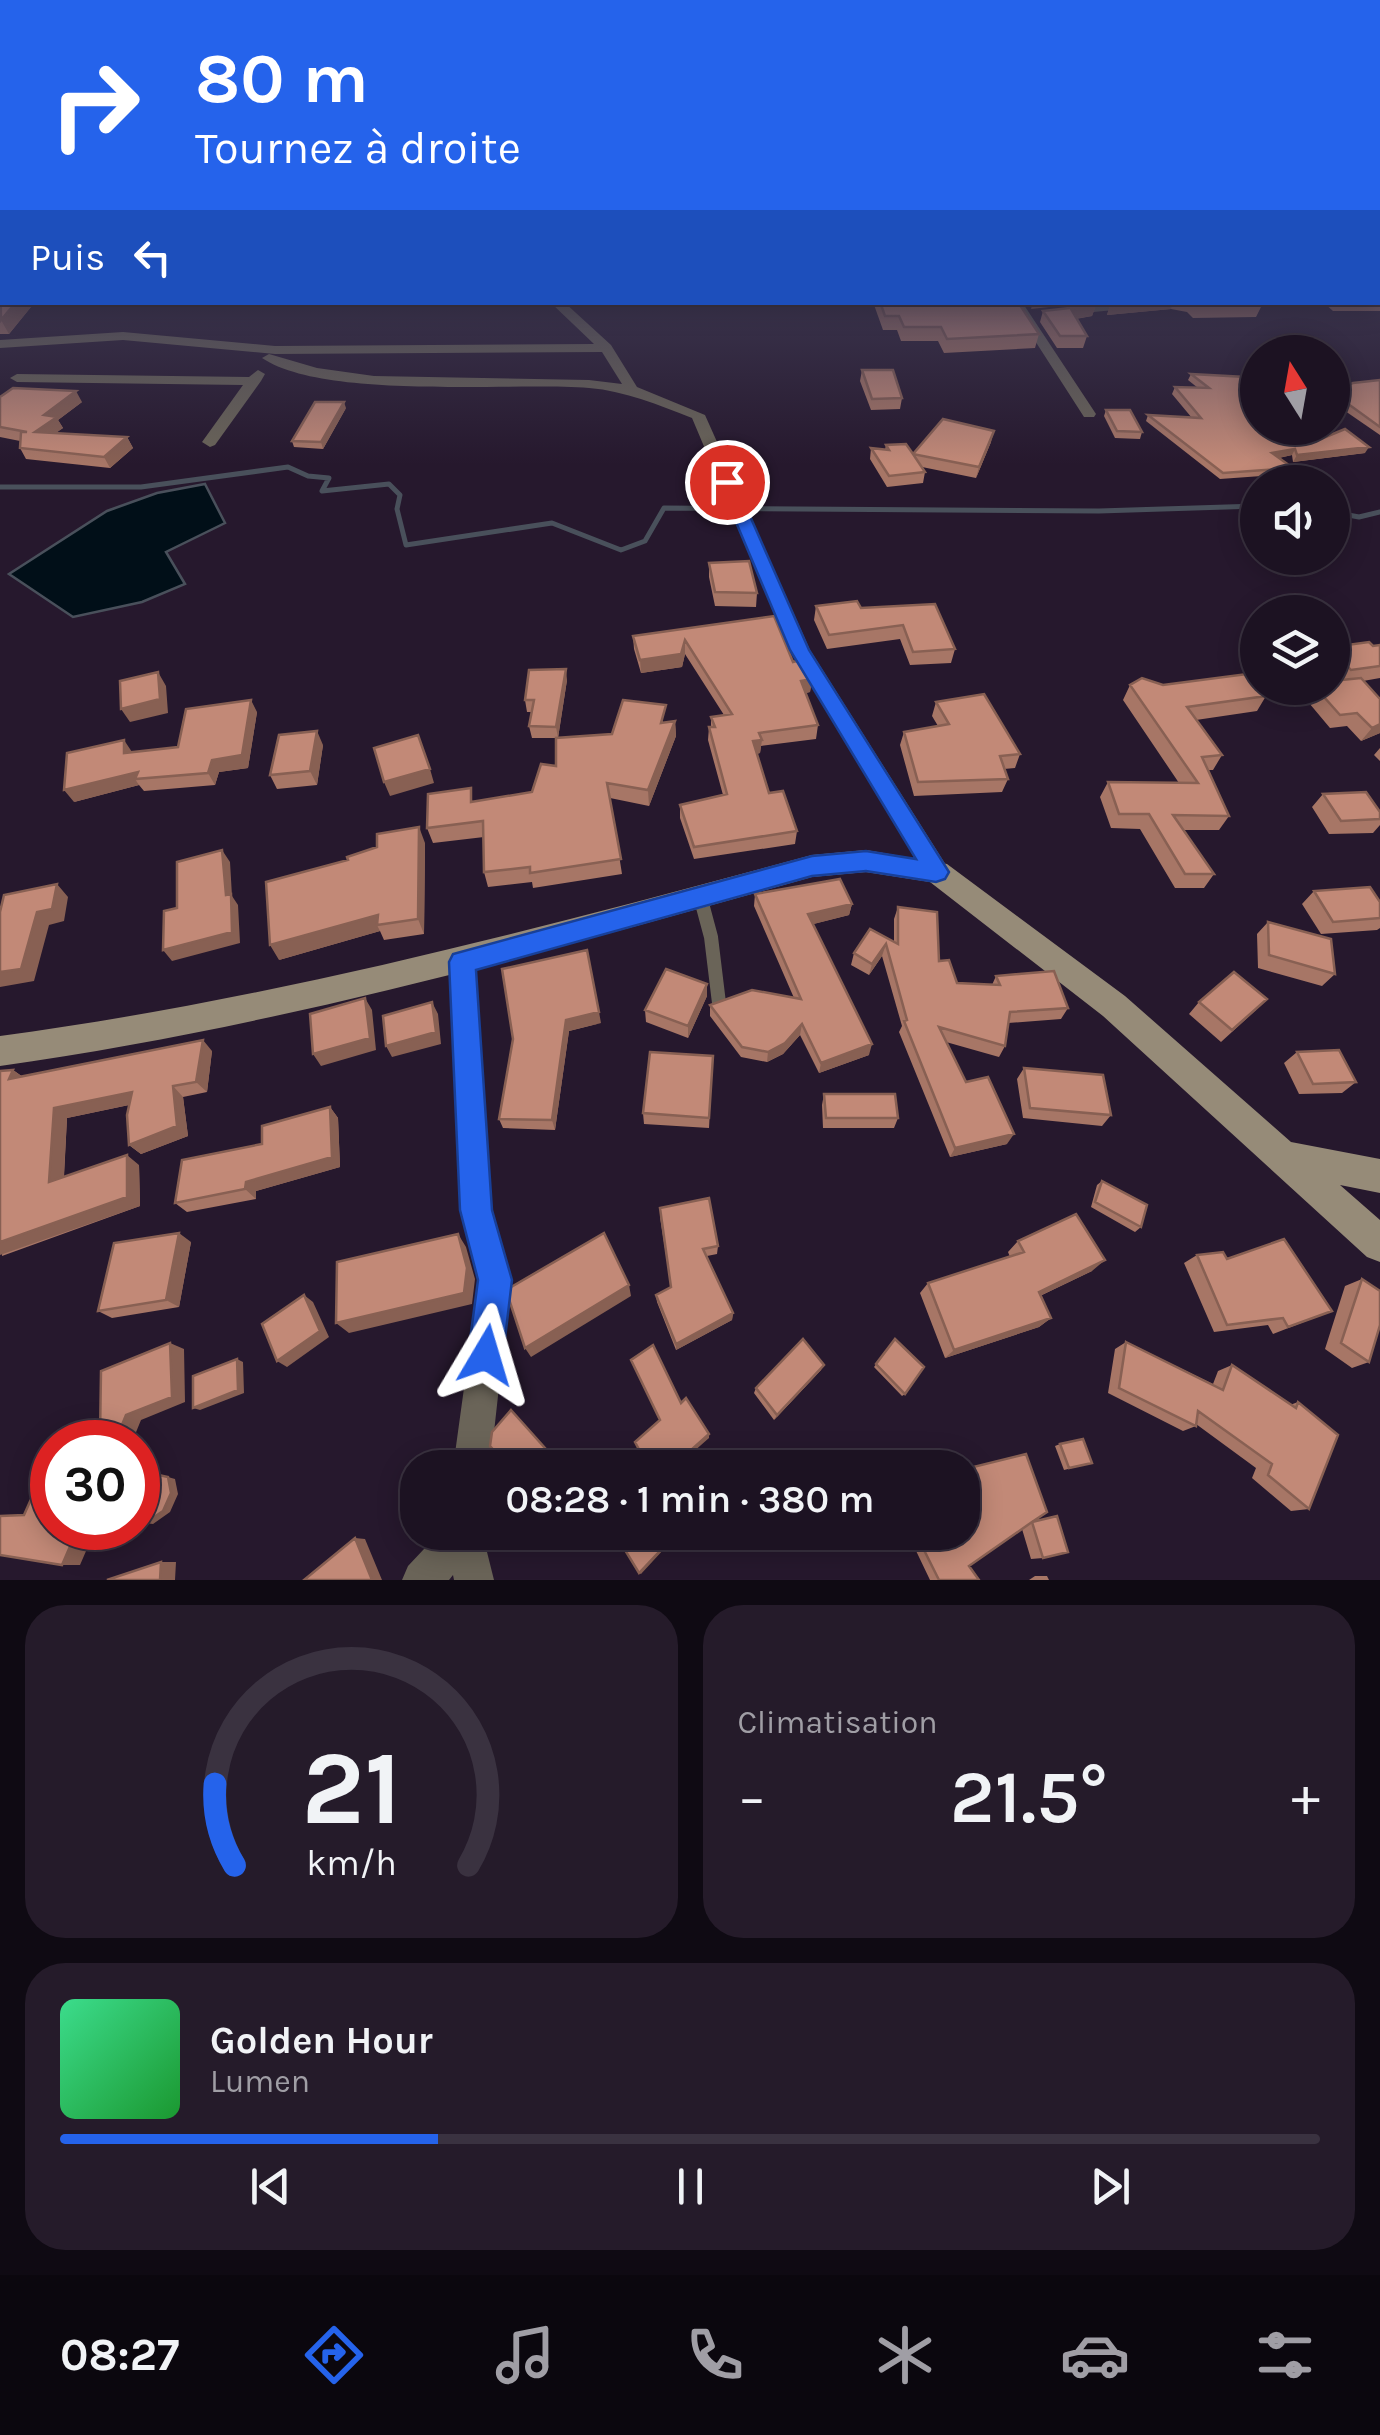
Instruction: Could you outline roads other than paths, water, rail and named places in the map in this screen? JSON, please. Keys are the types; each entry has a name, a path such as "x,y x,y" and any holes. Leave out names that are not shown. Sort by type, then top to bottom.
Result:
{"street":[{"path":"572,317 606,348 632,390"},
{"path":"1031,317 1089,414"},
{"path":"0,344 123,336 270,347 272,354 210,442"},
{"path":"272,354 606,348"},
{"path":"272,354 315,372 374,380 590,384 632,390 698,414 800,650 936,872 1114,1006 1380,1244"},
{"path":"17,378 254,381"},
{"path":"0,1050 116,1035 462,962 812,866 866,861 936,872"},
{"path":"462,962 476,1210 495,1280 473,1450"},
{"path":"1285,1158 1380,1176"},
{"path":"422,1580 449,1550"},
{"path":"467,1550 474,1580"}],"lane":[{"path":"700,896 720,1002"}],"waterway":[{"path":"0,487 141,487 288,467 308,476 329,478 322,491 389,484 400,495 397,509 406,545 552,523 621,550 645,541 664,508 1099,511 1240,507"},
{"path":"1350,515 1380,512"}]}
